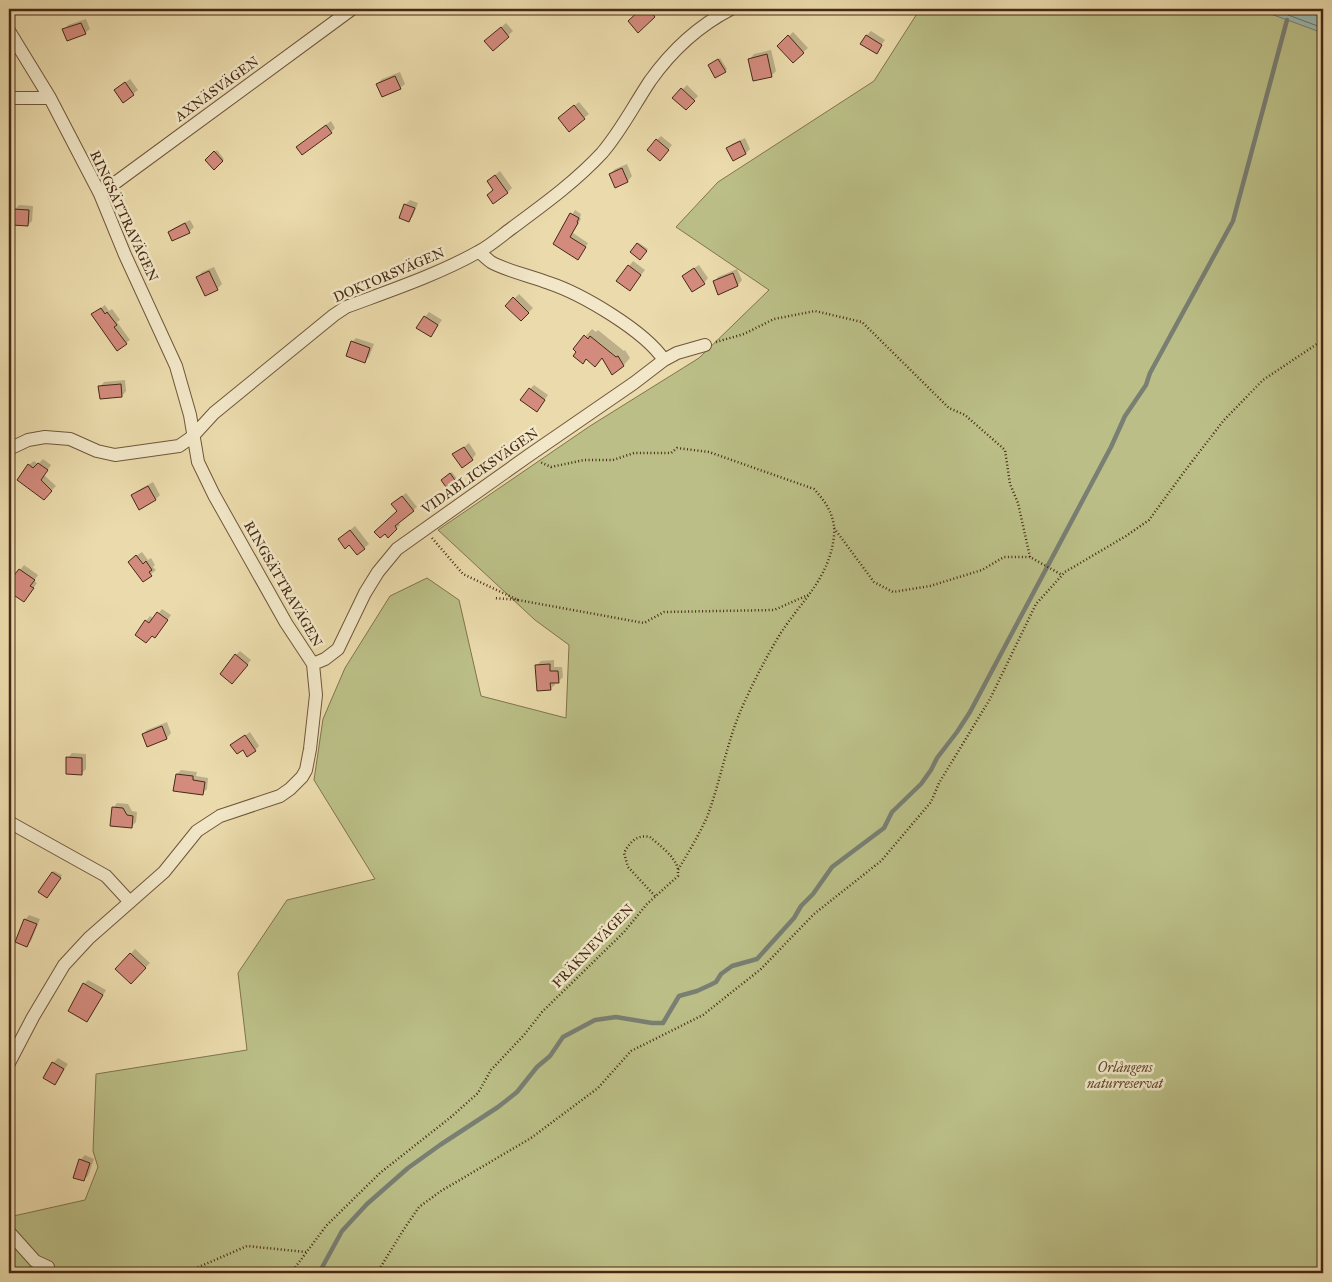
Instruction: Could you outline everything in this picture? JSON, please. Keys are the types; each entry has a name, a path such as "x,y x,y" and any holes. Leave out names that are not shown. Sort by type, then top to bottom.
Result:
{"street":[{"name":"AXNÄSVÄGEN","path":"100,194 352,9"},
{"name":"DOKTORSVÄGEN","path":"9,449 28,440 45,437 57,437 81,443 106,454 124,454 179,446 192,436 214,413 346,307 425,276 479,252 544,205 585,170 603,151 623,125 649,82 666,59 696,31 731,9"},
{"name":"RINGSÄTTRAVÄGEN","path":"9,31 50,98 100,194 125,255 176,366 190,415 192,436 198,462 214,495 286,623 314,664 316,695 306,770 302,777 280,796 220,816 204,825 164,872 89,938 64,965 33,1017 9,1063"},
{"path":"9,98 50,98"},
{"path":"479,252 492,262 550,283 593,303 636,332 658,351 664,360"},
{"name":"VIDABLICKSVÄGEN","path":"314,664 325,659 338,649 365,592 386,560 398,549 664,360 677,353 705,345"},
{"path":"9,822 106,876 130,902"},
{"path":"9,1232 35,1261 48,1267"}],"path":[{"path":"705,345 744,334 774,319 815,311 862,322 949,408 965,414 1005,450 1010,484 1018,503 1030,556"},
{"path":"377,1273 419,1207 530,1138 598,1088 631,1051 703,1015 761,969 814,914 881,861 931,802 939,782 990,699 1036,604 1062,574 1150,520 1184,472 1230,414 1263,380 1323,340"},
{"path":"528,456 550,467 584,460 613,460 634,453 671,453 678,448 709,452 814,489 824,500 832,516 834,527 874,582 894,592 930,586 982,570 1004,557 1030,556 1062,574"},
{"name":"FRÄKNEVÄGEN","path":"291,1273 326,1226 380,1174 478,1093 491,1070 524,1035 542,1012 624,932 655,896 678,876 678,870 706,818 740,712 777,640 824,574 832,547 834,527"},
{"path":"425,529 463,574 518,600"},
{"path":"494,598 518,600 644,623 664,612 774,610 808,594"},
{"path":"655,896 628,867 624,853 628,846 640,837 650,837 677,865 678,870"},
{"path":"185,1273 247,1246 306,1252"}],"green space":[{"name":"Orlångens naturreservat","path":"920,9 1323,9 1323,1273 9,1273 9,1217 85,1200 98,1167 93,1151 96,1074 247,1050 238,973 287,900 375,879 314,780 323,719 345,668 390,596 427,578 459,600 481,696 566,718 569,645 535,620 438,530 590,426 699,358 769,290 676,227 718,182 874,81"}],"water":[{"path":"1257,9 1323,9 1323,33"}],"building":[{"path":"641,9 648,9 655,17 638,33 628,21"},
{"path":"81,23 86,34 67,41 62,29"},
{"path":"501,27 509,37 493,51 484,41"},
{"path":"788,35 804,53 793,63 777,46"},
{"path":"866,35 882,45 877,54 860,44"},
{"path":"767,54 772,77 753,81 748,59"},
{"path":"718,59 726,72 715,78 708,65"},
{"path":"395,76 401,89 382,97 376,84"},
{"path":"125,82 134,95 123,103 114,90"},
{"path":"681,88 695,101 686,110 672,98"},
{"path":"574,105 585,119 569,132 558,118"},
{"path":"326,125 332,133 302,155 296,147"},
{"path":"656,139 669,150 660,161 647,150"},
{"path":"740,141 746,154 733,161 726,148"},
{"path":"214,151 223,161 214,170 205,160"},
{"path":"622,168 628,182 615,188 609,174"},
{"path":"495,175 508,193 493,204 487,195 493,190 487,181"},
{"path":"404,204 415,208 409,222 399,218"},
{"path":"13,209 29,210 28,226 12,225"},
{"path":"570,213 579,218 570,237 586,247 578,260 553,244"},
{"path":"185,223 190,233 172,241 168,232"},
{"path":"637,243 647,251 640,260 630,252"},
{"path":"628,265 641,275 630,291 616,281"},
{"path":"694,268 705,284 692,292 682,276"},
{"path":"209,271 218,290 205,296 196,277"},
{"path":"733,273 738,286 718,295 713,281"},
{"path":"513,297 529,313 521,321 505,306"},
{"path":"101,308 105,314 107,312 117,325 114,327 127,344 117,351 91,314"},
{"path":"424,316 438,325 431,337 416,328"},
{"path":"584,335 588,339 590,336 616,357 618,356 624,366 612,375 602,358 595,367 586,359 583,364 573,356 576,352 573,349"},
{"path":"351,341 370,348 365,363 346,356"},
{"path":"121,384 122,397 100,399 98,386"},
{"path":"529,388 545,400 537,412 520,400"},
{"path":"464,447 473,460 462,468 452,454"},
{"path":"38,463 48,470 41,480 52,491 44,500 17,480 28,464 33,468"},
{"path":"450,473 457,483 448,490 441,480"},
{"path":"148,486 156,500 139,510 131,495"},
{"path":"402,496 414,511 395,526 397,529 388,538 385,534 380,538 374,532 397,511 391,504"},
{"path":"350,530 365,549 357,555 349,545 345,549 338,539"},
{"path":"136,555 143,564 146,561 152,570 149,572 152,576 143,582 128,562"},
{"path":"19,569 35,580 30,586 34,588 24,602 9,592 9,588 14,581 11,579"},
{"path":"157,612 168,620 155,638 152,636 146,643 135,635 145,620 149,623"},
{"path":"235,654 248,665 232,684 220,674"},
{"path":"550,664 550,671 558,671 559,683 550,683 551,690 537,691 535,665"},
{"path":"162,726 167,739 147,747 142,734"},
{"path":"245,735 256,751 247,757 243,750 237,754 230,745"},
{"path":"66,757 82,758 82,775 66,774"},
{"path":"176,774 193,776 193,780 205,782 203,795 173,791"},
{"path":"112,807 123,808 127,815 133,816 132,828 110,826"},
{"path":"52,872 61,878 47,898 38,892"},
{"path":"24,919 37,924 27,947 15,942"},
{"path":"130,953 146,968 131,984 115,969"},
{"path":"83,983 103,995 87,1022 68,1011"},
{"path":"52,1062 64,1069 55,1085 43,1078"},
{"path":"79,1159 90,1163 84,1181 73,1178"}],"waterway":[{"path":"319,1273 342,1231 367,1204 408,1168 517,1092 537,1067 550,1056 563,1037 595,1020 616,1017 663,1023 679,996 697,991 716,982 721,974 732,966 757,959 794,918 801,906 813,894 832,867 884,828 892,812 921,784 970,712 1111,447 1125,416 1146,385 1150,373 1233,221 1287,20"}]}
